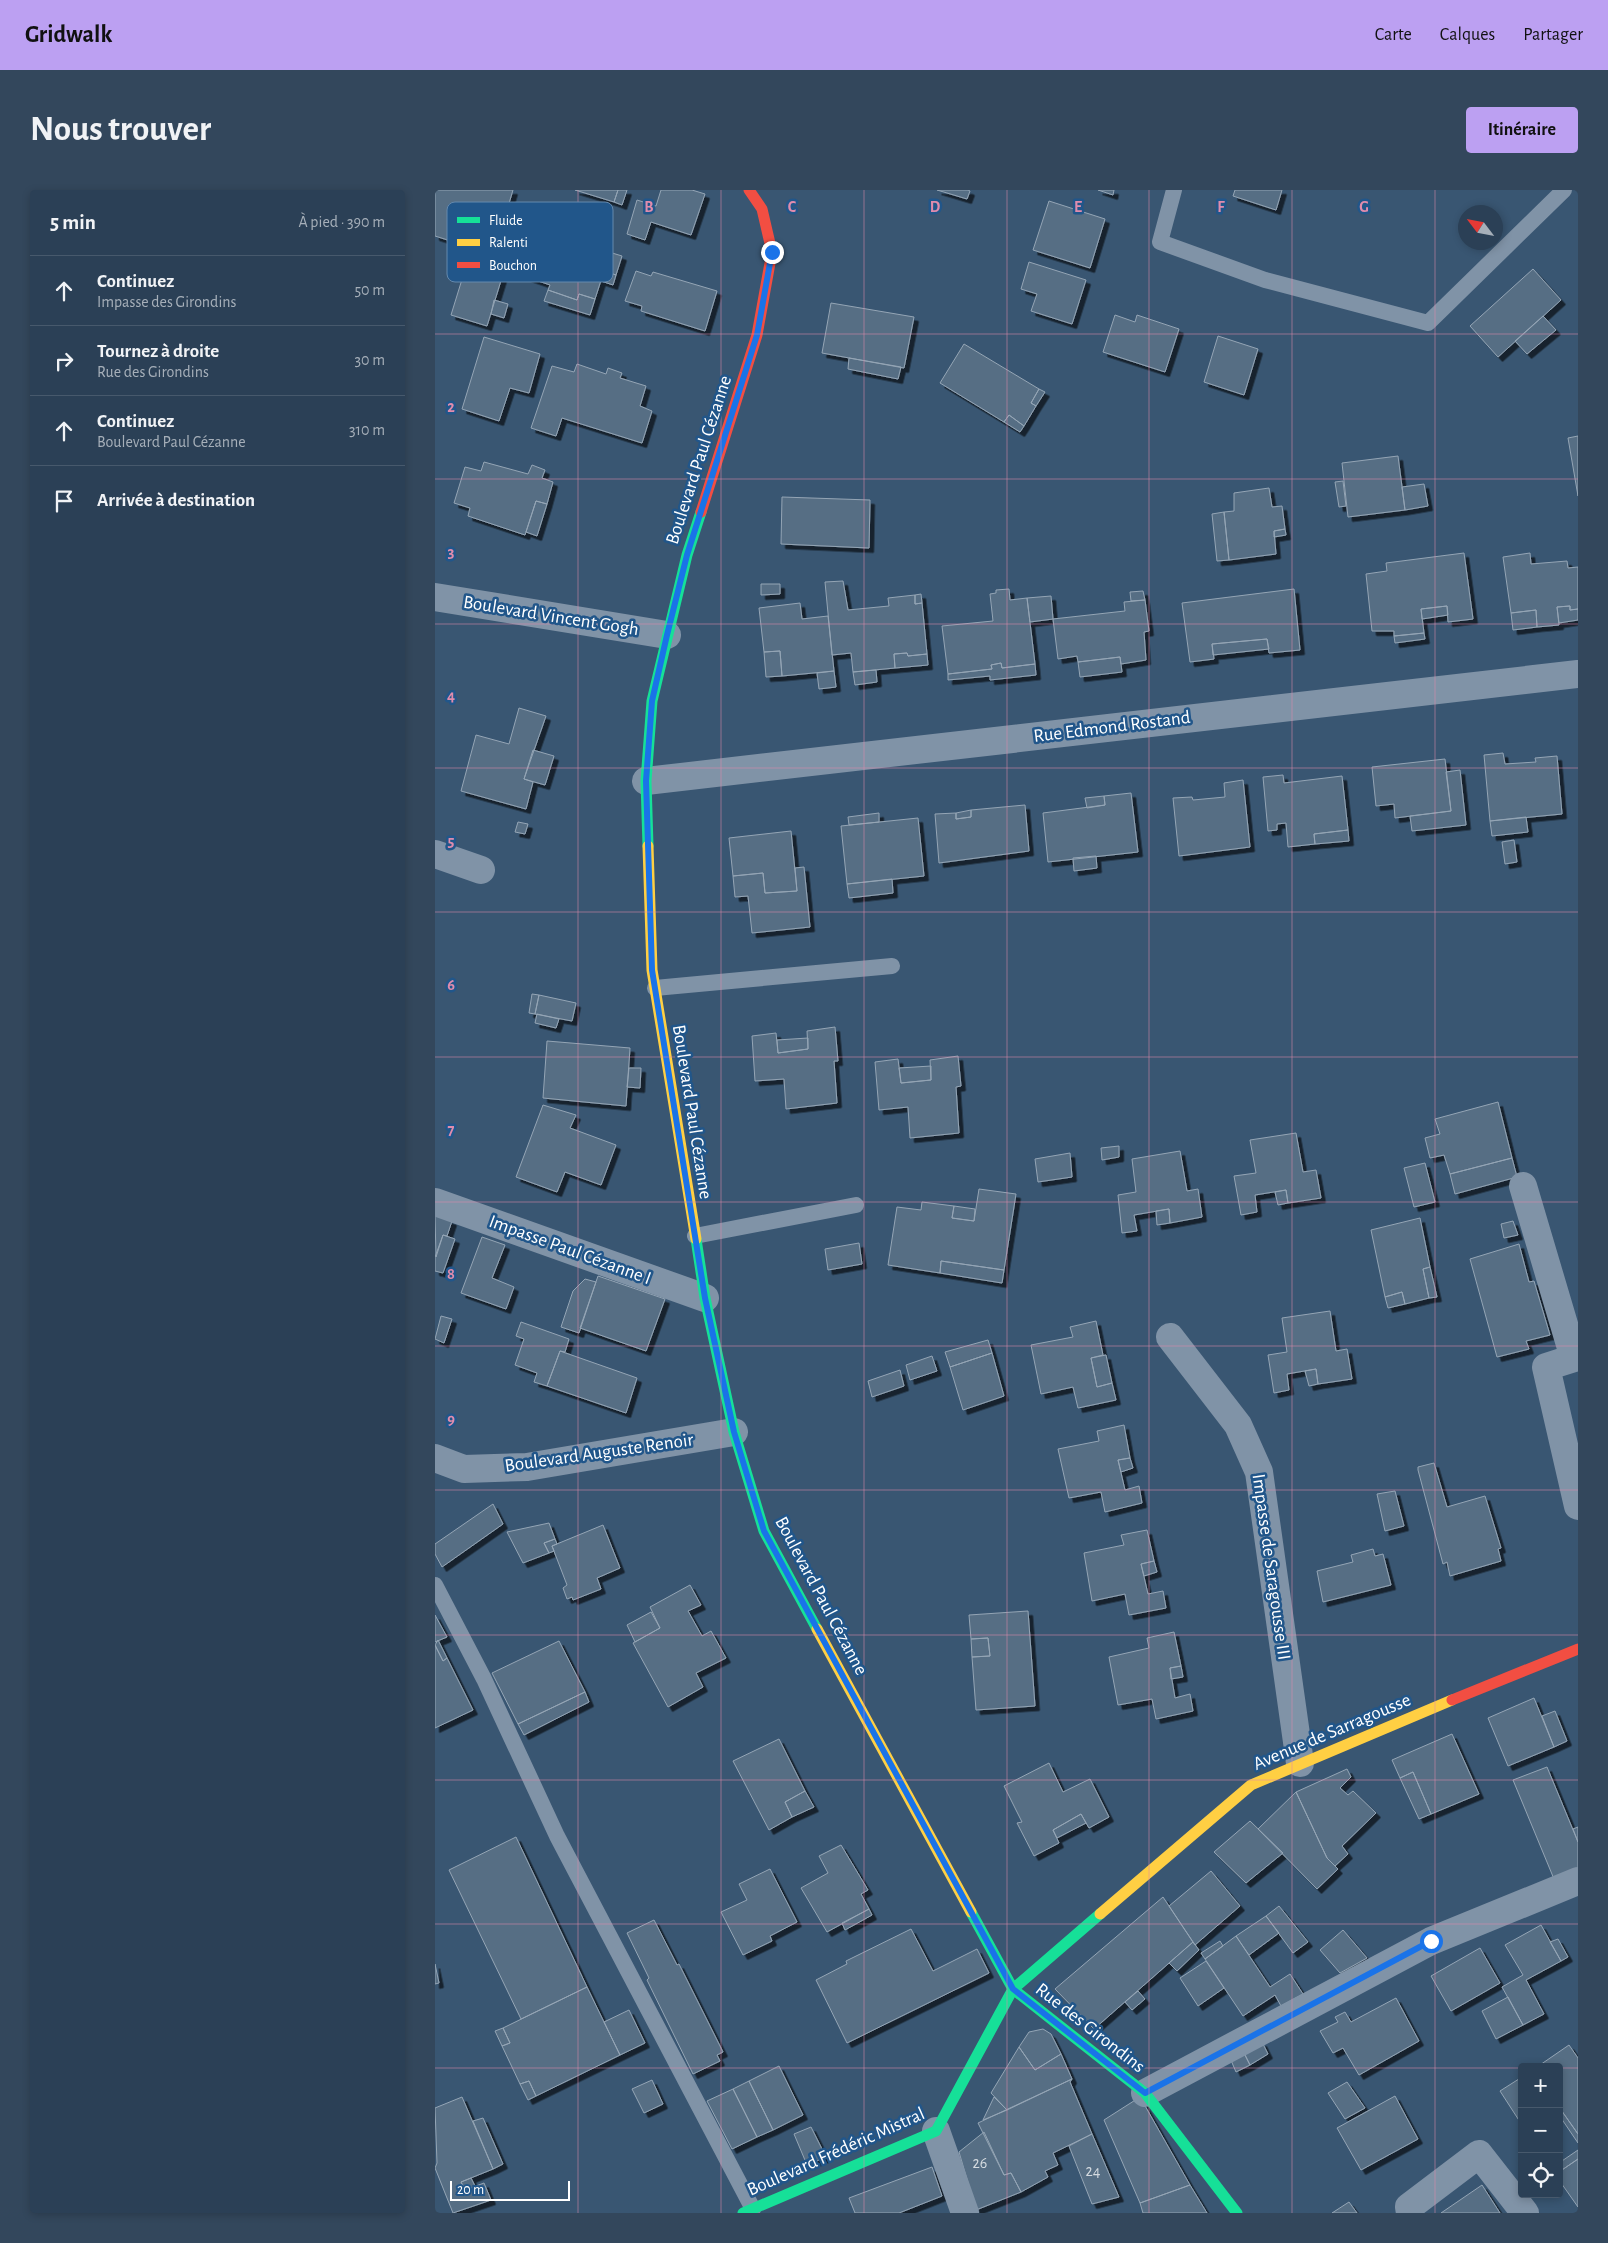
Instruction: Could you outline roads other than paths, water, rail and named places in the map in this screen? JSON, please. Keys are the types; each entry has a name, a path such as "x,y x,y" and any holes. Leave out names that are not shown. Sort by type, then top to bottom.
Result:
{"street":[{"name":"Boulevard Paul Cézanne","path":"758,196 772,252 757,335 687,555 652,701 646,781 652,970 705,1298 734,1432 764,1531 1013,1989"},
{"name":"Boulevard Vincent Gogh","path":"435,596 667,635"},
{"name":"Rue Edmond Rostand","path":"646,781 1578,674"},
{"path":"435,854 481,870"},
{"path":"1523,1186 1574,1358 1545,1367 1578,1506"},
{"name":"Impasse Paul Cézanne I","path":"435,1202 705,1298"},
{"name":"Impasse de Saragousse III","path":"1170,1337 1238,1425 1259,1472 1300,1763"},
{"name":"Boulevard Auguste Renoir","path":"435,1458 464,1469 527,1467 734,1432"},
{"name":"Avenue de Sarragousse","path":"1013,1989 1251,1785 1578,1649"},
{"path":"1145,2093 1431,1941 1578,1880"},
{"name":"Rue des Girondins","path":"1013,1989 1145,2093 1237,2213"},
{"name":"Boulevard Frédéric Mistral","path":"748,2211 936,2131 1013,1989"},
{"path":"936,2131 965,2213"},
{"path":"1410,2213 1409,2207 1479,2154 1525,2213"}],"lane":[{"path":"1174,190 1160,242 1265,280 1427,323 1564,190"},
{"path":"655,988 892,966"},
{"path":"695,1236 855,1205"},
{"path":"435,1585 483,1679 557,1836 748,2211"}]}
